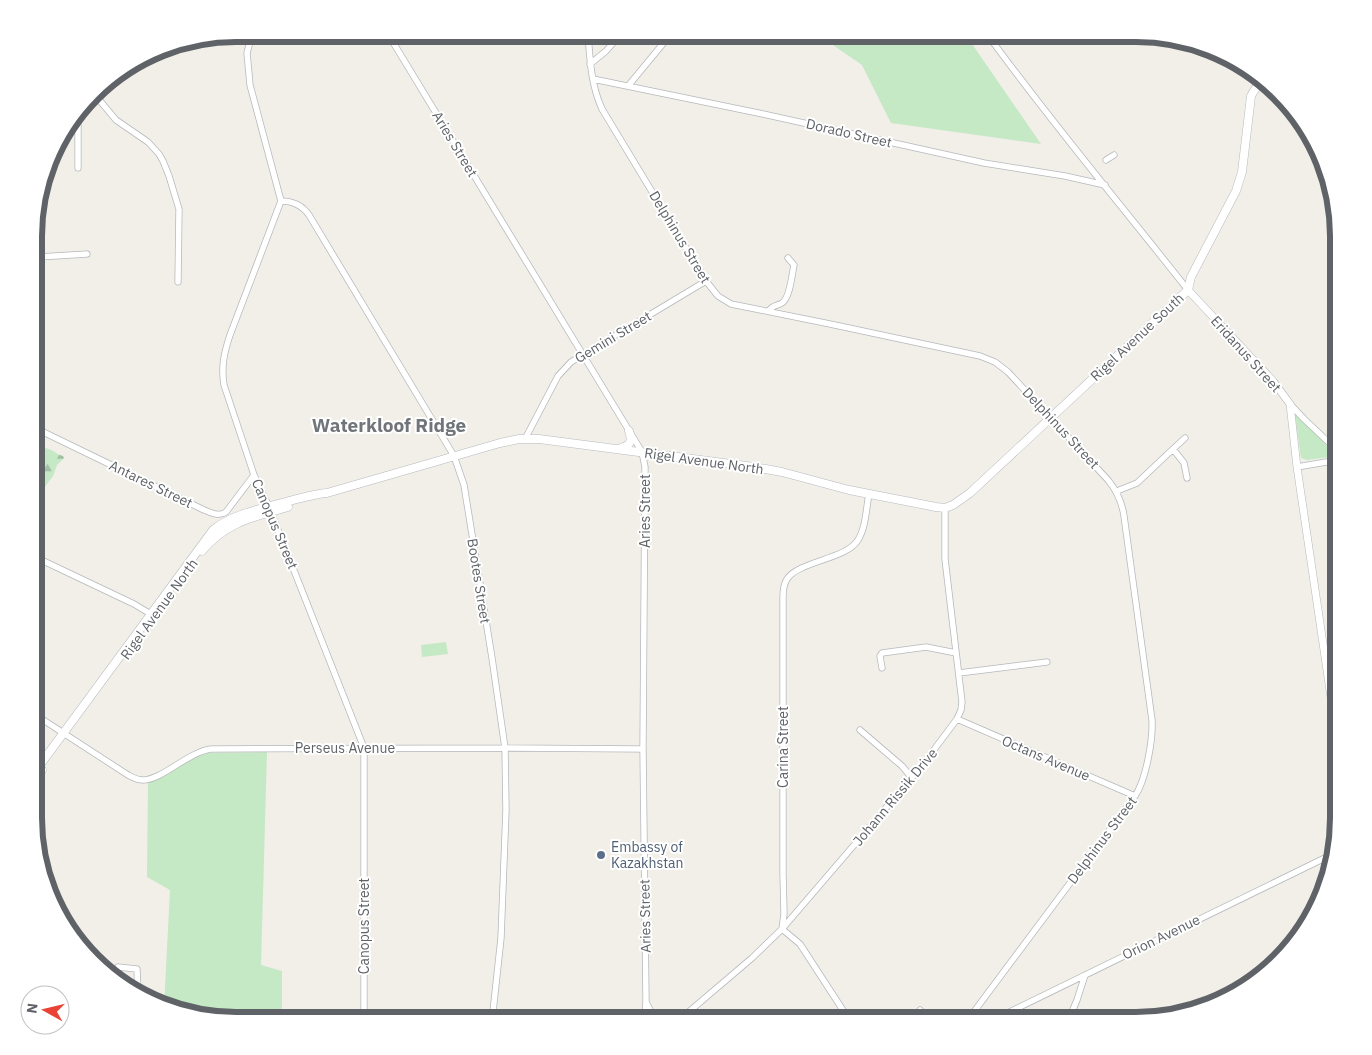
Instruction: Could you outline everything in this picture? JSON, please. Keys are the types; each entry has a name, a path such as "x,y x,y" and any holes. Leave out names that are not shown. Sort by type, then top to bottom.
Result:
{"main road":[{"name":"Rigel Avenue South","path":"1051,417 1188,290 1192,277 1236,191 1242,172 1251,96 1259,88"},
{"path":"945,508 953,505 970,493 1051,417"},
{"path":"619,449 630,442 629,431"},
{"name":"Rigel Avenue North","path":"42,763 202,551 227,528 270,510 500,443 525,439 547,439 782,472 869,494 945,508"},
{"name":"Rigel Avenue North","path":"42,769 65,734"}],"street":[{"path":"250,42 246,54 250,85 281,201"},
{"name":"Aries Street","path":"393,42 642,452 644,459 643,749 645,1012"},
{"name":"Delphinus Street","path":"589,42 593,79 602,109 706,281 718,296 731,304 988,359 1008,372 1051,417 1117,492 1124,516 1152,720 1143,778 1135,796 974,1012"},
{"path":"590,64 614,42"},
{"path":"628,86 664,42"},
{"name":"Eridanus Street","path":"993,42 1083,161 1105,185 1188,290 1273,382 1290,404 1297,467 1330,691"},
{"name":"Dorado Street","path":"593,79 984,163 1065,176 1105,185"},
{"path":"99,99 116,120 148,142 160,154 163,161 178,209 178,282"},
{"path":"78,125 78,168"},
{"path":"1106,160 1114,155"},
{"name":"Bootes Street","path":"281,201 295,203 305,209 309,215 454,456 464,485 505,748 506,810 502,938 493,1012"},
{"name":"Canopus Street","path":"281,201 224,352 222,374 254,475 270,510 364,748 364,1012"},
{"path":"42,255 87,254"},
{"path":"769,311 772,306 783,302 788,294 794,264 788,258"},
{"name":"Gemini Street","path":"525,439 558,376 571,362 706,281"},
{"path":"1290,404 1330,444"},
{"name":"Antares Street","path":"42,431 204,510 216,514 226,512 254,475"},
{"path":"1117,492 1137,483 1185,438"},
{"path":"1173,450 1184,463 1187,478"},
{"path":"1297,467 1330,461"},
{"name":"Carina Street","path":"782,929 784,914 783,598 785,583 790,575 796,571 846,550 858,541 862,531 869,494"},
{"name":"Johann Rissik Drive","path":"689,1012 745,964 782,929 912,778 958,719 962,702 945,559 945,508"},
{"path":"42,560 153,615"},
{"path":"882,668 880,656 882,653 926,647 956,653"},
{"path":"959,673 1047,662"},
{"name":"Perseus Avenue","path":"42,719 128,775 140,780 154,778 192,755 211,748 643,749"},
{"name":"Octans Avenue","path":"958,719 1135,796"},
{"path":"860,730 902,766 912,778"},
{"name":"Orion Avenue","path":"1009,1012 1326,858"},
{"path":"782,929 800,944 844,1012"},
{"path":"118,968 137,969 138,986"},
{"path":"1072,1012 1085,975"},
{"name":"Aries Street","path":"646,1000 651,1012"}],"green space":[{"path":"829,42 971,42 1041,144 891,123 862,65"},
{"path":"1297,413 1330,448 1330,457 1307,460 1301,458 1295,414"},
{"path":"42,448 50,449 64,458 57,465 53,476 44,488 42,487"},
{"path":"446,642 448,654 422,657 421,645"},
{"path":"267,752 261,965 282,971 282,1012 211,1011 164,999 170,890 147,877 148,783 203,753"}],"place":[{"name":"Embassy of Kazakhstan","path":"601,855"}],"district":[{"name":"Waterkloof Ridge","path":"389,425"}]}
